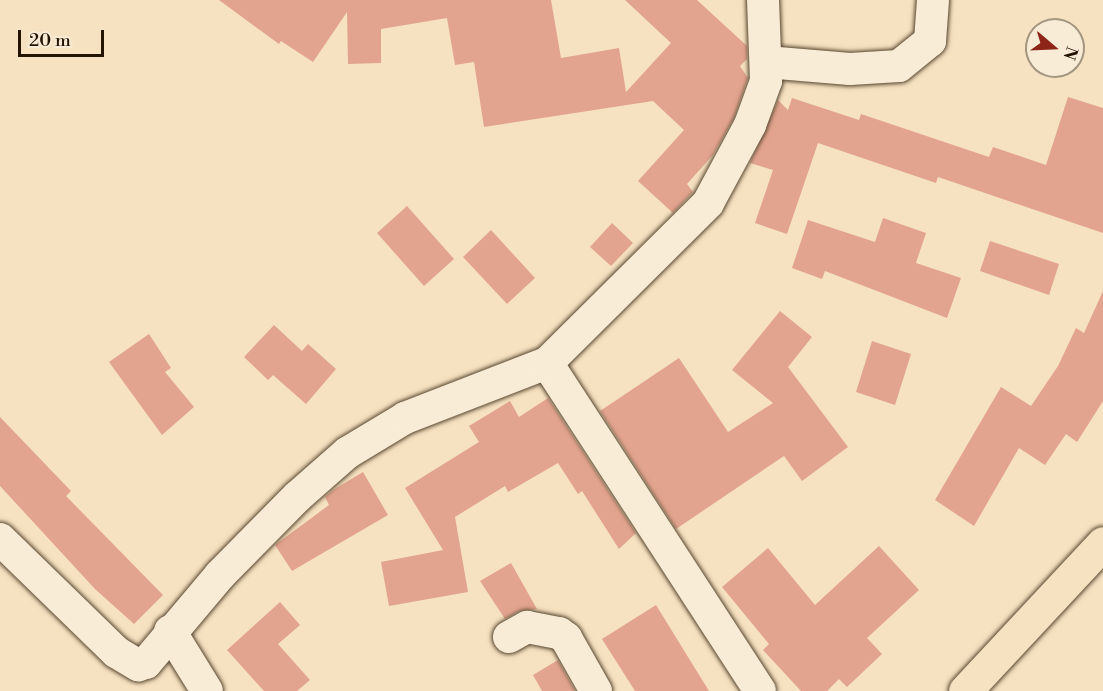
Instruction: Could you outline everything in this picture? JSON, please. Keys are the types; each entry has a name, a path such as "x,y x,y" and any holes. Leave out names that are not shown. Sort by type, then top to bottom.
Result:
{"highway":[{"path":"965,691 1103,543"}],"street":[{"path":"0,539 130,662 146,663 170,631 297,496 369,437 405,418 547,363 708,203 722,184 754,117 766,81 763,0"},
{"path":"766,62 850,69 899,66 930,41 933,0"},
{"path":"547,363 760,691"},
{"path":"509,637 527,627 559,633 566,638 597,691"},
{"path":"170,631 207,691"}],"building":[{"path":"219,0 551,0 561,58 619,48 626,92 671,43 625,0 697,0 747,46 747,59 740,66 748,78 734,118 713,155 687,184 693,192 673,213 638,181 684,130 653,101 484,127 474,62 455,65 447,18 381,29 381,63 348,64 347,12 313,62 281,41 279,44"},
{"path":"1068,97 1103,108 1103,233 938,177 936,183 818,143 787,234 755,223 773,170 750,163 778,100 788,110 792,98 859,120 861,114 989,157 993,147 1046,165"},
{"path":"407,206 454,259 424,286 377,233"},
{"path":"883,218 926,233 916,263 961,278 947,318 825,271 822,279 792,268 808,220 875,242"},
{"path":"612,223 633,243 611,266 590,247"},
{"path":"491,230 535,278 507,304 463,257"},
{"path":"990,241 1059,264 1049,295 980,271"},
{"path":"1103,291 1103,401 1077,442 1066,434 1045,465 1019,448 974,526 935,500 1001,387 1031,406 1058,366 1076,328 1084,333"},
{"path":"780,311 812,337 788,367 848,447 802,481 784,456 676,529 600,411 679,358 728,432 773,403 732,370"},
{"path":"274,325 302,351 308,344 336,369 306,404 273,375 268,380 244,357"},
{"path":"149,334 171,368 165,372 194,407 162,435 109,362"},
{"path":"872,341 911,354 895,405 856,392"},
{"path":"548,398 636,533 619,549 582,491 578,494 558,463 508,492 505,486 455,517 468,592 389,606 381,562 443,550 405,488 479,442 469,426 510,401 519,417"},
{"path":"0,417 71,491 66,496 163,595 134,624 95,589 0,486"},
{"path":"363,472 388,515 292,571 275,545 329,505 325,497 333,490"},
{"path":"879,546 919,590 867,638 882,654 847,687 839,679 827,691 801,691 763,650 769,644 722,587 768,548 815,605"},
{"path":"511,563 537,609 519,611 505,619 480,581"},
{"path":"280,602 300,625 278,644 310,680 297,691 264,691 227,650"},
{"path":"656,605 709,691 635,691 602,639"},
{"path":"558,660 575,691 542,691 533,675"}]}
